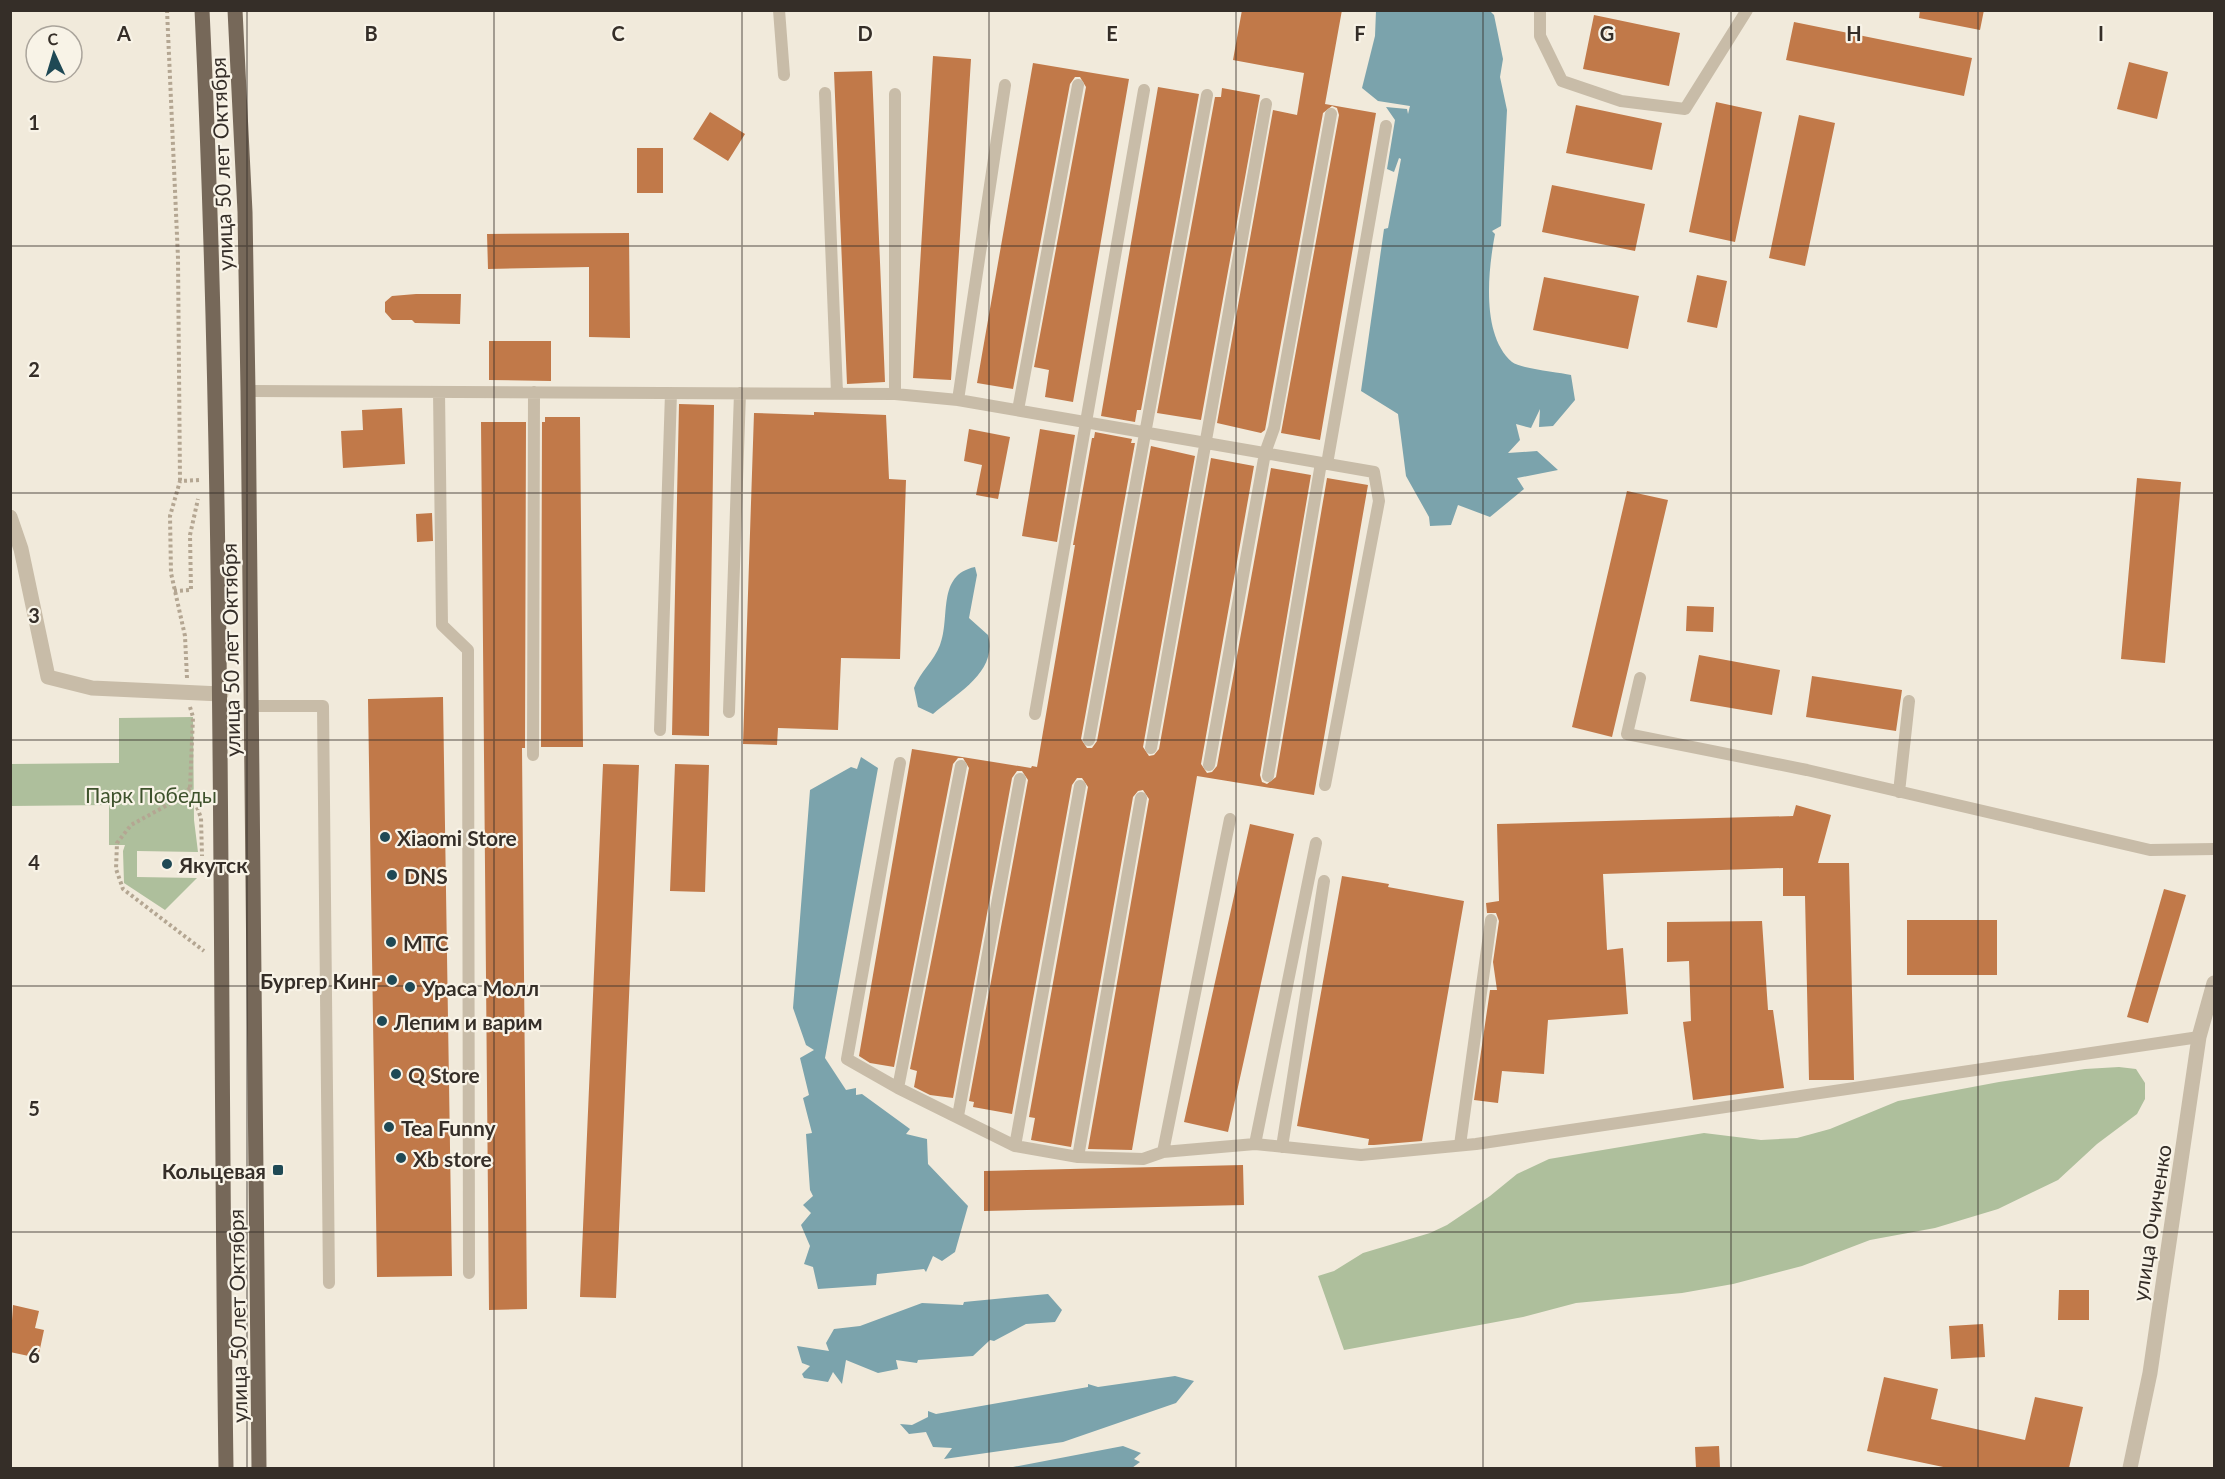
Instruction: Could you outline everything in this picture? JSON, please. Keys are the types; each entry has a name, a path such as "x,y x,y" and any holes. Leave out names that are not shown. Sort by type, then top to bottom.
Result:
{"main road":[{"name":"улица 50 лет Октября","path":"202,10 214,368 221,694 226,1468"},
{"name":"улица 50 лет Октября","path":"235,10 244,200 248,391 259,1468"}],"street":[{"path":"10,517 21,549 48,677 92,688 221,694"},
{"name":"улица Очиченко","path":"2130,1468 2150,1373 2199,1037 2214,983"}],"lane":[{"path":"779,10 784,75"},
{"path":"1540,10 1540,36 1562,81 1621,101 1685,109 1747,10"},
{"path":"958,400 1005,85"},
{"path":"1018,411 1077,85"},
{"path":"1035,714 1144,90"},
{"path":"825,93 837,393"},
{"path":"895,94 895,394"},
{"path":"1089,740 1208,95"},
{"path":"1151,748 1266,104"},
{"path":"1209,765 1265,453 1274,428 1330,114"},
{"path":"1268,776 1386,126"},
{"path":"248,391 895,394 958,400 1374,472 1379,501 1325,784"},
{"path":"439,392 442,625 468,650 469,1273"},
{"path":"533,755 534,392"},
{"path":"660,730 671,393"},
{"path":"729,712 740,393"},
{"path":"1640,678 1627,734 1807,770 2150,850 2214,849"},
{"path":"1899,792 1909,701"},
{"path":"251,706 323,706 329,1283"},
{"path":"900,763 847,1059 898,1088 1014,1146 1078,1157 1143,1159 1163,1152 1256,1144 1361,1155 1460,1145 2199,1037"},
{"path":"898,1088 961,766"},
{"path":"958,1116 1020,779"},
{"path":"1014,1146 1080,786"},
{"path":"1078,1157 1140,798"},
{"path":"1163,1152 1230,819"},
{"path":"1256,1144 1316,843"},
{"path":"1282,1147 1324,881"},
{"path":"1460,1145 1491,920"}],"path":[{"path":"167,10 178,258 180,481 170,516 174,591 185,636 187,693 193,717 190,788 201,818 202,862"},
{"path":"174,591 191,590 190,535 203,480 180,481"},
{"path":"190,788 173,802 131,825 117,843 116,869 123,889 204,951"},
{"path":"204,940 204,963"}],"green space":[{"name":"Парк Победы","path":"193,717 194,820 198,852 137,851 137,877 197,878 165,910 124,883 123,851 125,845 109,845 109,805 11,806 11,764 119,763 119,718"},
{"path":"2119,1067 2136,1069 2145,1083 2145,1099 2137,1114 2097,1144 2058,1180 1998,1209 1935,1228 1870,1240 1802,1266 1733,1284 1682,1293 1576,1303 1523,1317 1344,1350 1318,1276 1334,1271 1363,1253 1430,1233 1447,1225 1490,1196 1517,1174 1549,1159 1704,1133 1761,1140 1797,1138 1830,1129 1898,1101 1999,1082 2085,1069"}],"water":[{"path":"1489,10 1494,15 1503,59 1500,77 1507,110 1501,226 1492,231 1495,234 1489,284 1491,319 1495,336 1502,350 1512,362 1571,375 1575,400 1553,426 1539,427 1540,409 1531,428 1516,424 1520,440 1508,453 1537,451 1558,470 1517,478 1524,489 1490,517 1458,505 1451,525 1430,526 1429,517 1406,476 1398,414 1361,391 1384,229 1388,228 1401,159 1399,158 1394,172 1387,169 1395,120 1386,107 1407,109 1408,114 1410,106 1378,101 1362,88 1375,36 1376,11"},
{"path":"975,567 977,575 969,618 988,635 987,660 981,671 964,690 933,714 918,707 914,688 940,645 950,588 963,572"},
{"path":"861,757 878,768 825,1058 846,1090 856,1088 856,1095 862,1094 910,1129 906,1134 927,1139 928,1164 968,1206 955,1252 942,1261 933,1256 926,1272 924,1269 877,1274 876,1285 818,1289 813,1267 804,1264 810,1246 801,1225 811,1213 803,1205 813,1196 810,1190 806,1134 812,1133 803,1098 809,1095 800,1058 814,1050 806,1045 793,1008 810,790 851,767 857,769"},
{"path":"1048,1294 1062,1310 1055,1322 1026,1324 994,1341 990,1340 973,1356 918,1360 917,1363 896,1360 898,1369 878,1373 846,1360 842,1384 833,1372 828,1382 804,1378 802,1374 810,1366 802,1363 797,1346 829,1351 826,1343 834,1329 860,1326 922,1303 963,1305 964,1302"},
{"path":"1175,1376 1194,1381 1176,1403 1063,1442 944,1459 952,1448 933,1447 926,1432 909,1434 900,1424 912,1425 928,1417 928,1411 936,1414 1088,1387 1088,1384 1098,1387"},
{"path":"1123,1446 1141,1453 1134,1459 1140,1462 1132,1468 1008,1468"}],"building":[{"path":"1242,10 1342,10 1325,104 1376,113 1320,440 1281,433 1339,115 1337,108 1332,106 1323,113 1265,430 1261,433 1217,423 1273,110 1297,115 1304,73 1233,60"},
{"path":"1920,10 1984,10 1980,30 1919,18"},
{"path":"1594,15 1680,33 1669,86 1583,69"},
{"path":"1794,22 1972,58 1964,96 1786,60"},
{"path":"933,56 971,59 951,380 913,378"},
{"path":"2129,62 2168,72 2157,119 2117,109"},
{"path":"1033,63 1129,79 1073,402 1045,397 1049,370 1034,367 1086,87 1080,77 1075,77 1070,84 1013,389 977,383"},
{"path":"872,71 885,382 847,384 834,72"},
{"path":"1158,87 1199,94 1141,410 1137,410 1135,422 1101,416"},
{"path":"1222,88 1260,95 1201,420 1157,413 1215,97 1221,97"},
{"path":"1716,102 1762,112 1735,242 1689,232"},
{"path":"1576,105 1662,123 1652,170 1566,153"},
{"path":"710,112 745,134 728,161 693,139"},
{"path":"1799,115 1835,123 1805,266 1769,258"},
{"path":"637,148 663,148 663,193 637,193"},
{"path":"1552,185 1645,204 1635,251 1542,232"},
{"path":"629,233 630,338 589,337 589,267 488,269 487,234"},
{"path":"1697,275 1727,281 1717,328 1687,322"},
{"path":"1544,277 1639,296 1628,349 1533,330"},
{"path":"461,294 460,324 392,320 385,312 385,302 392,296"},
{"path":"489,341 551,341 551,381 489,380"},
{"path":"679,404 714,405 709,736 672,735"},
{"path":"402,408 405,464 343,468 341,431 363,430 362,410"},
{"path":"814,412 886,415 889,479 906,480 900,659 841,658 838,730 778,728 777,745 743,744 754,413 814,415"},
{"path":"545,417 580,417 583,747 541,747 542,422 545,422"},
{"path":"481,422 526,422 525,748 522,748 527,1309 489,1310"},
{"path":"969,429 1010,437 998,499 976,495 982,465 964,461"},
{"path":"1040,429 1075,435 1057,542 1022,536"},
{"path":"1095,432 1132,439 1131,443 1135,443 1081,739 1087,748 1092,748 1097,741 1151,446 1195,456 1143,747 1149,756 1154,755 1159,749 1211,458 1254,466 1201,764 1207,773 1212,772 1217,766 1271,468 1311,475 1260,775 1262,782 1267,784 1276,777 1327,478 1368,485 1314,795 1197,776 1132,1150 1088,1149 1149,799 1143,790 1138,791 1133,797 1071,1147 1031,1140 1035,1118 1029,1117 1088,787 1082,778 1077,778 1072,785 1012,1114 973,1107 974,1102 969,1101 1028,780 1022,771 1017,771 1012,778 953,1098 930,1095 914,1087 917,1071 910,1069 969,768 963,758 958,758 953,764 894,1067 870,1063 859,1056 912,749 1031,768 1032,766 1037,767 1075,545 1073,545"},
{"path":"2137,478 2181,482 2165,663 2121,659"},
{"path":"1627,491 1668,500 1612,737 1572,727"},
{"path":"432,513 433,541 417,542 416,514"},
{"path":"1687,606 1714,607 1713,632 1686,631"},
{"path":"1699,655 1780,670 1772,715 1690,701"},
{"path":"1812,676 1902,690 1896,731 1806,717"},
{"name":"Ураса Молл","path":"443,697 452,1276 377,1277 368,699"},
{"path":"603,764 639,765 616,1298 580,1297"},
{"path":"675,764 709,765 705,892 670,891"},
{"path":"1796,805 1831,815 1818,863 1849,863 1854,1080 1809,1080 1805,896 1783,896 1783,868 1603,874 1607,950 1623,948 1628,1014 1548,1020 1544,1074 1502,1071 1498,1103 1474,1100 1490,990 1497,990 1493,962 1499,921 1496,913 1487,913 1486,903 1499,901 1497,824 1793,816"},
{"path":"1250,824 1294,834 1228,1132 1184,1122"},
{"path":"1342,876 1464,901 1422,1141 1368,1145 1369,1139 1297,1126"},
{"path":"2164,889 2186,895 2148,1023 2127,1017"},
{"path":"1907,920 1997,920 1997,975 1907,975"},
{"path":"1762,921 1768,1010 1773,1010 1784,1088 1693,1100 1683,1022 1691,1021 1689,961 1667,962 1667,922"},
{"path":"1243,1165 1244,1205 984,1211 984,1171"},
{"path":"2059,1290 2089,1290 2089,1320 2058,1320"},
{"path":"13,1305 39,1311 35,1328 44,1330 38,1358 10,1352"},
{"path":"1983,1324 1985,1357 1951,1359 1949,1326"},
{"path":"1884,1377 1938,1389 1931,1419 2025,1440 2035,1397 2083,1407 2069,1468 1948,1468 1867,1451"},
{"path":"1719,1446 1720,1468 1696,1468 1695,1447"}],"place":[{"name":"Xiaomi Store","path":"385,837"},
{"name":"Якутск","path":"167,864"},
{"name":"DNS","path":"392,875"},
{"name":"МТС","path":"391,942"},
{"name":"Бургер Кинг","path":"392,980"},
{"name":"Ураса Молл","path":"410,987"},
{"name":"Лепим и варим","path":"382,1021"},
{"name":"Q Store","path":"396,1074"},
{"name":"Tea Funny","path":"389,1127"},
{"name":"Xb store","path":"401,1158"},
{"name":"Кольцевая","path":"278,1170"}]}
